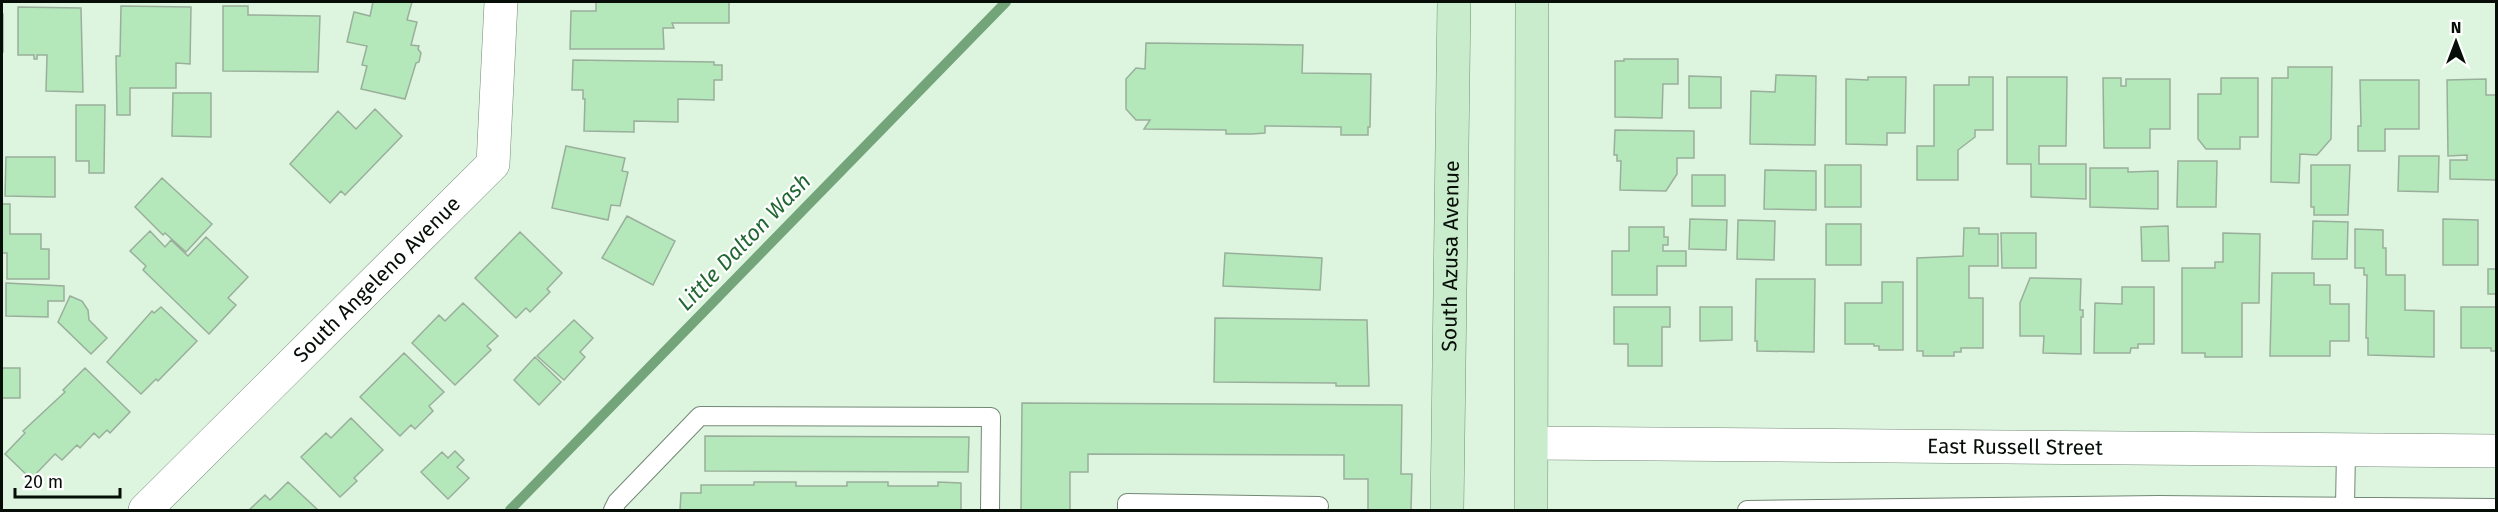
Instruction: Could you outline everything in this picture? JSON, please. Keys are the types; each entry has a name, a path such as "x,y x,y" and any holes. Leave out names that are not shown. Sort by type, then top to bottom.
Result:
{"main road":[{"name":"South Azusa Avenue","path":"1447,510 1454,2"},
{"path":"1531,510 1532,2"}],"street":[{"name":"South Angeleno Avenue","path":"145,510 493,164 501,2"},
{"name":"East Russell Street","path":"1532,443 2496,451"}],"lane":[{"path":"613,510 616,502 700,416 735,416 991,417 990,510"},
{"path":"2344,507 2346,450"},
{"path":"1126,510 1127,503 1319,506"},
{"path":"1747,510 2159,504 2496,508"}],"building":[{"path":"373,2 412,2 407,20 417,22 411,45 419,46 421,53 405,99 361,89 367,66 362,65 367,46 347,42 354,12 370,16"},
{"path":"596,2 729,2 729,23 672,23 674,28 663,28 664,49 570,49 571,11 596,11"},
{"path":"121,6 191,7 190,64 176,63 176,88 130,88 130,115 117,115 116,56 120,56"},
{"path":"223,6 248,6 248,15 320,16 318,72 223,71"},
{"path":"18,7 81,8 83,92 46,91 47,55 37,55 37,59 34,59 34,55 18,55"},
{"path":"3,14 3,52 2,52"},
{"path":"1146,43 1303,45 1302,73 1371,74 1368,135 1341,135 1341,127 1265,126 1265,133 1252,134 1226,134 1226,130 1144,129 1150,120 1136,120 1126,109 1126,79 1136,68 1145,69"},
{"path":"1624,59 1678,59 1678,84 1663,84 1662,118 1615,117 1615,61 1624,61"},
{"path":"573,60 714,62 714,65 722,65 722,80 714,80 714,100 678,99 678,122 634,121 634,132 584,131 585,99 583,99 583,90 572,90"},
{"path":"2288,67 2332,67 2331,139 2317,155 2300,154 2299,183 2271,182 2272,78 2288,78"},
{"path":"1776,75 1816,76 1815,145 1750,144 1751,91 1775,92"},
{"path":"1689,76 1721,77 1721,108 1689,108"},
{"path":"1868,77 1906,77 1905,133 1887,133 1887,145 1846,144 1846,79 1868,80"},
{"path":"1969,77 1993,77 1993,130 1975,130 1975,137 1958,150 1958,180 1917,180 1917,146 1934,146 1934,85 1969,85"},
{"path":"2007,77 2067,77 2066,146 2039,146 2039,164 2086,164 2086,199 2031,197 2031,164 2007,164"},
{"path":"2103,78 2121,78 2121,86 2126,86 2126,79 2170,79 2170,129 2150,129 2150,148 2104,148"},
{"path":"2221,78 2258,78 2258,137 2240,137 2240,149 2206,149 2198,139 2198,94 2221,94"},
{"path":"2486,79 2486,95 2496,95 2496,180 2450,179 2450,160 2467,160 2467,155 2448,156 2447,80"},
{"path":"2360,80 2419,80 2419,129 2385,129 2385,151 2358,151 2358,126 2361,126"},
{"path":"173,93 211,93 211,137 172,136"},
{"path":"76,105 105,105 104,173 89,173 89,161 76,161"},
{"path":"375,109 402,136 345,195 341,191 330,203 290,164 338,111 356,129"},
{"path":"1615,130 1694,131 1694,158 1677,158 1677,174 1666,191 1620,190 1621,161 1617,161 1617,155 1614,155"},
{"path":"566,146 625,158 622,171 628,172 620,206 611,205 608,220 552,208"},
{"path":"2399,156 2439,156 2438,192 2398,191"},
{"path":"6,157 55,157 55,197 5,196"},
{"path":"2178,161 2217,161 2216,207 2177,207"},
{"path":"1825,165 1861,165 1861,207 1825,207"},
{"path":"2311,165 2350,165 2348,215 2314,215 2314,207 2311,207"},
{"path":"2090,168 2128,168 2128,172 2158,171 2158,209 2090,207"},
{"path":"1765,170 1816,171 1816,210 1764,209"},
{"path":"1692,175 1725,175 1725,206 1692,206"},
{"path":"162,178 212,224 186,252 165,233 163,235 135,207"},
{"path":"2,204 10,204 10,234 41,234 41,249 49,249 49,279 7,279 7,253 2,253"},
{"path":"627,216 675,241 653,285 602,258"},
{"path":"1690,219 1727,220 1726,250 1689,249"},
{"path":"2443,219 2478,220 2478,265 2443,265"},
{"path":"1738,220 1775,221 1774,260 1737,259"},
{"path":"2313,221 2348,222 2347,259 2312,259"},
{"path":"1826,224 1861,224 1861,265 1826,265"},
{"path":"2168,226 2169,261 2142,261 2141,227"},
{"path":"1629,227 1664,227 1664,237 1668,237 1668,245 1663,245 1663,251 1686,251 1686,266 1657,266 1657,295 1612,295 1612,251 1629,251"},
{"path":"1964,228 1979,228 1979,234 1998,234 1998,266 1969,266 1969,298 1983,298 1983,348 1961,348 1961,352 1954,352 1954,356 1923,356 1923,351 1917,351 1917,258 1963,256"},
{"path":"2355,229 2383,230 2386,275 2405,275 2405,310 2434,311 2434,357 2368,355 2367,275 2364,275 2364,268 2355,268"},
{"path":"150,231 165,247 171,240 188,256 206,237 248,277 228,298 236,305 209,334 143,270 146,266 130,251"},
{"path":"520,232 562,273 547,289 550,292 530,312 526,308 516,318 475,278"},
{"path":"2001,233 2036,233 2036,268 2002,268"},
{"path":"2223,233 2260,234 2259,303 2242,303 2242,357 2205,357 2205,353 2182,353 2182,268 2215,268 2215,262 2223,262"},
{"path":"1225,253 1322,258 1320,290 1223,286"},
{"path":"2488,269 2496,269 2496,294 2488,294"},
{"path":"2272,273 2314,273 2314,285 2330,285 2330,304 2349,304 2349,341 2330,341 2330,356 2270,356"},
{"path":"2030,278 2081,279 2080,310 2083,310 2083,317 2081,317 2081,354 2043,353 2044,336 2020,336 2020,303"},
{"path":"1756,279 1815,279 1814,352 1757,351 1757,341 1755,341"},
{"path":"1882,282 1903,282 1903,350 1879,350 1879,346 1874,346 1874,344 1845,344 1845,303 1882,303"},
{"path":"6,283 64,286 64,301 48,301 48,317 6,316"},
{"path":"2122,287 2154,287 2154,344 2138,344 2138,348 2131,348 2130,353 2094,353 2095,303 2122,304"},
{"path":"70,296 82,301 88,310 89,320 107,338 91,354 58,322"},
{"path":"463,303 498,336 487,346 491,350 455,385 412,343 439,315 445,321"},
{"path":"161,307 197,341 158,381 156,379 141,394 107,362 152,311 154,313"},
{"path":"1614,307 1670,307 1670,327 1662,327 1662,366 1628,366 1628,344 1614,344"},
{"path":"1700,307 1732,307 1732,340 1700,341"},
{"path":"2461,307 2496,307 2496,351 2491,351 2491,348 2461,348"},
{"path":"1215,318 1367,320 1369,386 1336,386 1336,383 1214,382"},
{"path":"574,320 593,338 580,352 585,357 564,380 537,356"},
{"path":"404,353 444,392 429,406 433,411 415,429 411,425 400,436 360,397"},
{"path":"535,357 561,382 539,405 514,380"},
{"path":"2,368 20,368 20,398 2,398"},
{"path":"85,368 130,412 110,433 107,430 99,438 94,433 80,448 77,445 62,460 55,454 31,479 5,454 25,433 23,431 65,392 63,390"},
{"path":"1022,403 1402,405 1401,474 1412,474 1411,510 1368,510 1368,479 1344,479 1344,455 1088,454 1088,472 1070,472 1070,510 1021,510"},
{"path":"351,418 383,450 354,478 357,481 340,497 301,457 326,433 331,438"},
{"path":"705,436 969,437 968,472 705,471"},
{"path":"455,451 464,460 457,467 469,478 448,499 421,472 442,452 448,458"},
{"path":"288,482 318,510 249,510 265,495 270,500"},
{"path":"754,482 796,482 796,486 847,486 847,482 888,482 888,486 938,486 938,482 961,483 961,510 680,510 681,493 701,493 701,485 754,485"}],"waterway":[{"name":"Little Dalton Wash","path":"510,510 1006,2"}]}
